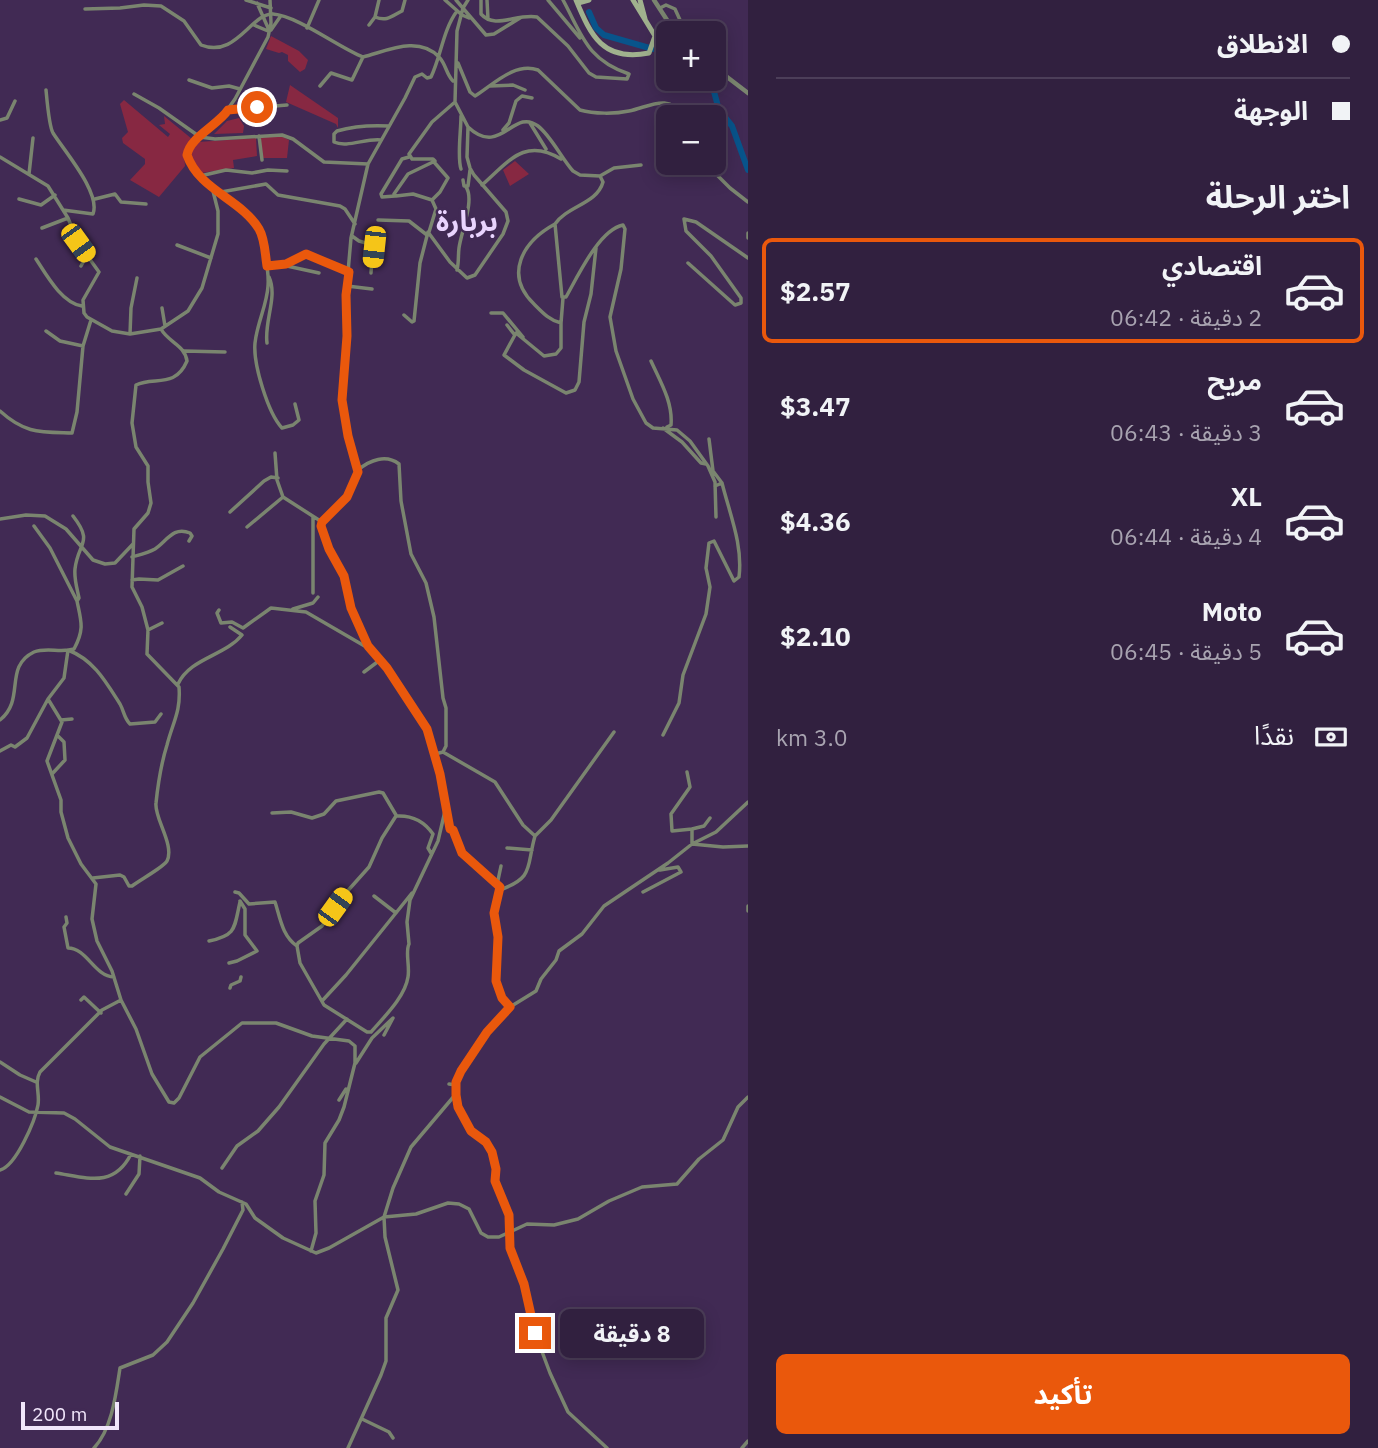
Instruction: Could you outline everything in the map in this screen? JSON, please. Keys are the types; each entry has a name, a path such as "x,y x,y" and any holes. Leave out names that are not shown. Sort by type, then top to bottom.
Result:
{"main road":[{"path":"589,0 577,1 589,31 600,43 616,52 640,55 649,53 655,36 633,0"},
{"path":"640,0 646,22"}],"street":[{"path":"246,0 271,8"},
{"path":"270,0 270,32"},
{"path":"307,27 319,0"},
{"path":"369,25 375,17 379,0"},
{"path":"375,17 392,18 402,11 405,0"},
{"path":"468,0 457,31 454,81 455,102 468,127 485,139 516,125 537,125 576,173 600,176 614,168 641,165"},
{"path":"481,0 481,14 488,21 495,22 515,16 537,17 561,38 589,73 596,77 629,77 629,74 611,69 599,60 548,0"},
{"path":"487,0 488,21"},
{"path":"563,0 582,39"},
{"path":"654,0 667,21"},
{"path":"451,1 463,8 483,33 491,36 522,17"},
{"path":"451,1 461,15 471,19"},
{"path":"85,9 120,8 144,2 161,6 174,13 204,47 225,45 236,40 271,14 307,27 363,57 401,46 427,50 440,58 449,77 454,81"},
{"path":"257,4 270,32"},
{"path":"660,8 666,5 675,9 680,21"},
{"path":"369,649 351,608 344,576 329,549 322,528 322,522 354,486 358,470 348,436 342,400 352,236 368,164 415,77 422,74 431,78 457,11"},
{"path":"267,343 266,328 273,288 258,228 245,212 200,176 190,162 187,152 228,110 281,16"},
{"path":"254,25 270,32"},
{"path":"320,86 331,73 351,81 363,57"},
{"path":"456,60 472,95 475,96 516,70 535,68 580,110 622,112 659,102 668,105"},
{"path":"726,76 748,93"},
{"path":"189,80 212,88 231,86 240,89"},
{"path":"490,86 513,85 525,90"},
{"path":"46,90 53,133 95,199 93,214 63,210"},
{"path":"134,94 159,108 200,138 282,135 293,139 324,162 368,164"},
{"path":"501,133 509,123 516,101 522,96 532,98"},
{"path":"0,120 7,118 15,101"},
{"path":"409,157 411,149 432,122 455,102"},
{"path":"228,110 287,105"},
{"path":"461,115 458,160 461,169"},
{"path":"529,123 548,151"},
{"path":"381,140 339,145 334,142 334,138 337,131 389,126"},
{"path":"378,220 409,221 428,234 457,270 467,278 475,275 507,226 506,212 470,167 467,157 468,127"},
{"path":"259,136 262,160"},
{"path":"29,174 33,138"},
{"path":"482,185 517,155 534,149 548,151 563,160"},
{"path":"0,157 48,187 68,218 78,243 98,269 99,274 85,296 82,306 84,313 91,320 112,331 130,334 163,328 191,308 202,288 218,234 219,220 212,187"},
{"path":"404,315 414,321 420,263 436,209 432,200 413,194 382,197 402,159 433,159 448,177 432,200"},
{"path":"395,196 408,174 435,162"},
{"path":"466,187 470,167"},
{"path":"200,176 226,170 252,173 268,170 287,172"},
{"path":"717,175 748,202"},
{"path":"561,323 548,317 530,300 520,286 518,267 524,252 563,215 597,194 603,182 600,176"},
{"path":"457,270 469,192 463,180"},
{"path":"220,193 265,184 278,195 340,206 355,224"},
{"path":"95,199 115,194 121,202 146,204"},
{"path":"19,199 41,205 54,195"},
{"path":"43,228 68,218"},
{"path":"688,263 735,305 740,303 741,298 711,256 686,231 684,219 696,222 748,258"},
{"path":"491,313 503,313 544,356 556,354 561,348 563,298 555,224"},
{"path":"563,298 596,246 609,232 620,225 624,226 621,269 610,317 612,334 633,399 641,414 650,427 664,428 671,425 671,416 665,391 650,361"},
{"path":"352,236 373,245 371,273"},
{"path":"177,246 211,258"},
{"path":"514,334 504,354 506,358 566,393 575,390 580,372 584,322 591,294 596,246"},
{"path":"267,266 284,264 306,254 349,272"},
{"path":"80,266 87,255"},
{"path":"36,259 72,304 82,306"},
{"path":"284,264 319,274"},
{"path":"269,275 267,296 255,342 255,355 265,396 281,427 288,427 299,420 295,404"},
{"path":"130,334 131,308 137,278"},
{"path":"347,286 372,289"},
{"path":"162,309 164,334 184,351 187,363 175,375 162,382 136,385 132,424 136,447 149,468 151,503 147,516 134,529 132,587 142,607 148,630 149,658 178,684"},
{"path":"0,411 13,422 31,431 72,433 77,412 83,346 91,320"},
{"path":"507,325 514,334 524,338"},
{"path":"46,331 60,341 83,346"},
{"path":"184,351 225,352"},
{"path":"664,428 682,442 701,463 706,464 715,486 716,517"},
{"path":"663,735 679,704 683,675 706,614 710,587 706,568 709,542 713,541 734,581 739,577 741,559 722,483 713,471 709,439"},
{"path":"275,453 283,497 322,522"},
{"path":"358,470 368,463 384,458 395,460 399,464 401,501 411,554 426,583 435,621 446,708 446,747 443,752"},
{"path":"230,512 264,481 271,477 278,478"},
{"path":"715,486 722,483"},
{"path":"247,527 283,497"},
{"path":"0,519 26,515 45,516 66,529 78,541 82,550 98,562 112,565 133,544"},
{"path":"73,516 83,531 82,550 77,557 74,571 79,598 77,601"},
{"path":"313,517 313,593"},
{"path":"0,720 13,705 16,675 27,657 35,651 68,650 76,646 82,628 77,601 50,548 34,526"},
{"path":"132,557 158,548 167,537 176,532 190,533 190,541"},
{"path":"132,580 158,580 183,566"},
{"path":"219,610 217,613 221,623 232,622 243,628 268,609 293,609 313,603 318,597"},
{"path":"293,609 315,616 369,649 380,660 424,724 435,754 450,829 453,830 462,853 500,890 494,913 498,937 496,981 502,998 510,1007"},
{"path":"148,630 162,623"},
{"path":"93,878 120,875 131,887 167,862 167,842 156,806 166,748 180,707 178,684 186,672 240,638 242,635 230,627"},
{"path":"0,751 15,747 27,738 48,699 64,678 68,650"},
{"path":"68,650 82,657 100,673 130,724 155,722 161,714"},
{"path":"364,672 380,660"},
{"path":"48,699 61,720 47,758 61,800 61,812 68,838 81,864 97,886 93,925 100,949 136,1029 152,1074 170,1103 179,1098 200,1057 248,1021 276,1023 313,1036 353,1043 356,1051 355,1064 341,1116 325,1143 324,1169 315,1201 316,1233 311,1251"},
{"path":"61,720 72,719"},
{"path":"500,890 518,883 527,873 535,836 551,821 614,732"},
{"path":"52,775 65,760 64,741 57,735"},
{"path":"435,754 443,752 495,782 523,825 535,836"},
{"path":"687,772 689,791 673,810 670,825 674,832 692,830 704,826 710,818"},
{"path":"272,813 290,812 312,818 324,814 337,801 379,792 383,793 396,816"},
{"path":"607,1448 568,1412 535,1333 524,1284 510,1248 508,1211 495,1181 496,1169 491,1150 486,1142 471,1131 458,1107 456,1084 474,1050 493,1024 510,1007 536,991 559,951 582,934 604,906 692,844 716,832 748,802"},
{"path":"396,816 369,867 344,895 322,926 297,946 300,963 322,1001 331,1010 367,1032 371,1032 405,987 410,964 407,949 408,908 438,841 446,809"},
{"path":"396,816 414,818 429,828 433,834 428,848 431,853"},
{"path":"528,830 542,830"},
{"path":"692,830 692,844"},
{"path":"692,844 748,846"},
{"path":"507,848 531,850"},
{"path":"497,885 501,866"},
{"path":"643,892 681,872 678,867 658,870"},
{"path":"322,1001 415,888"},
{"path":"229,963 257,951 245,935 245,909 237,892 249,904 275,902 282,926 292,943 297,946"},
{"path":"374,897 396,913"},
{"path":"209,941 232,933 240,901"},
{"path":"748,906 748,911"},
{"path":"66,917 67,923 64,927 68,948 75,949 103,974 114,977"},
{"path":"230,988 240,981 241,977"},
{"path":"81,1000 84,997 101,1013"},
{"path":"0,1170 10,1165 26,1137 36,1113 39,1095 36,1082 44,1067 101,1013 114,1002 121,1000"},
{"path":"355,1064 372,1038 393,1018 384,1035"},
{"path":"222,1168 237,1146 258,1131 279,1107 329,1038 347,1019"},
{"path":"0,1062 19,1075 36,1082"},
{"path":"340,1100 349,1084"},
{"path":"449,1084 456,1084"},
{"path":"348,1448 386,1361 386,1318 398,1290 385,1237 384,1217 411,1147 456,1095"},
{"path":"0,1097 24,1111 54,1111 69,1116 106,1145 200,1178 219,1192 248,1205 253,1216 263,1225 289,1241 320,1252 384,1217 416,1214 448,1203 455,1203 470,1211 481,1233 488,1237 499,1237 527,1224 554,1224 578,1219 607,1202 642,1187 679,1183 699,1159 723,1140 738,1107 748,1097"},
{"path":"56,1173 95,1178 110,1177 125,1165 131,1154"},
{"path":"127,1194 139,1174 140,1156"},
{"path":"93,1448 100,1442 113,1408 120,1368 153,1355 167,1342 193,1303 232,1231 243,1210 242,1202"},
{"path":"499,1237 510,1248"},
{"path":"362,1419 393,1434 393,1438"},
{"path":"742,1448 748,1441"}],"shaded area":[{"path":"271,36 299,51 308,60 305,69 300,72 288,61 288,55 266,49"},
{"path":"290,85 338,118 338,128 336,124 286,102"},
{"path":"124,100 168,137 170,134 159,125 165,124 164,116 192,139 184,154 185,166 159,197 130,180 145,164 145,159 123,143 122,138 128,132 120,104"},
{"path":"239,118 244,126 243,133 214,134 227,121"},
{"path":"260,137 283,137 289,140 287,158 263,158"},
{"path":"256,138 257,156 233,160 234,168 201,173 190,154 198,142"},
{"path":"515,161 529,174 510,186 503,170"}],"waterway":[{"path":"589,12 596,28 604,35 653,49"},
{"path":"714,91 719,110 732,126 748,170"}],"district":[{"name":"بربارة","path":"467,221"}],"route":[{"path":"257,107 228,110 217,124 189,147 187,155 200,176 245,212 258,228 262,235 267,266 290,263 306,254 349,272 342,400 358,472 347,497 321,526 329,549 344,576 351,608 369,649 387,668 427,729 442,783 446,817 450,829 456,835 459,848 464,856 500,887 494,913 499,964 496,981 502,998 510,1007 487,1032 461,1071 456,1082 456,1095 458,1107 471,1131 486,1142 492,1152 496,1169 495,1181 509,1215 510,1248 524,1284 535,1333"}]}
